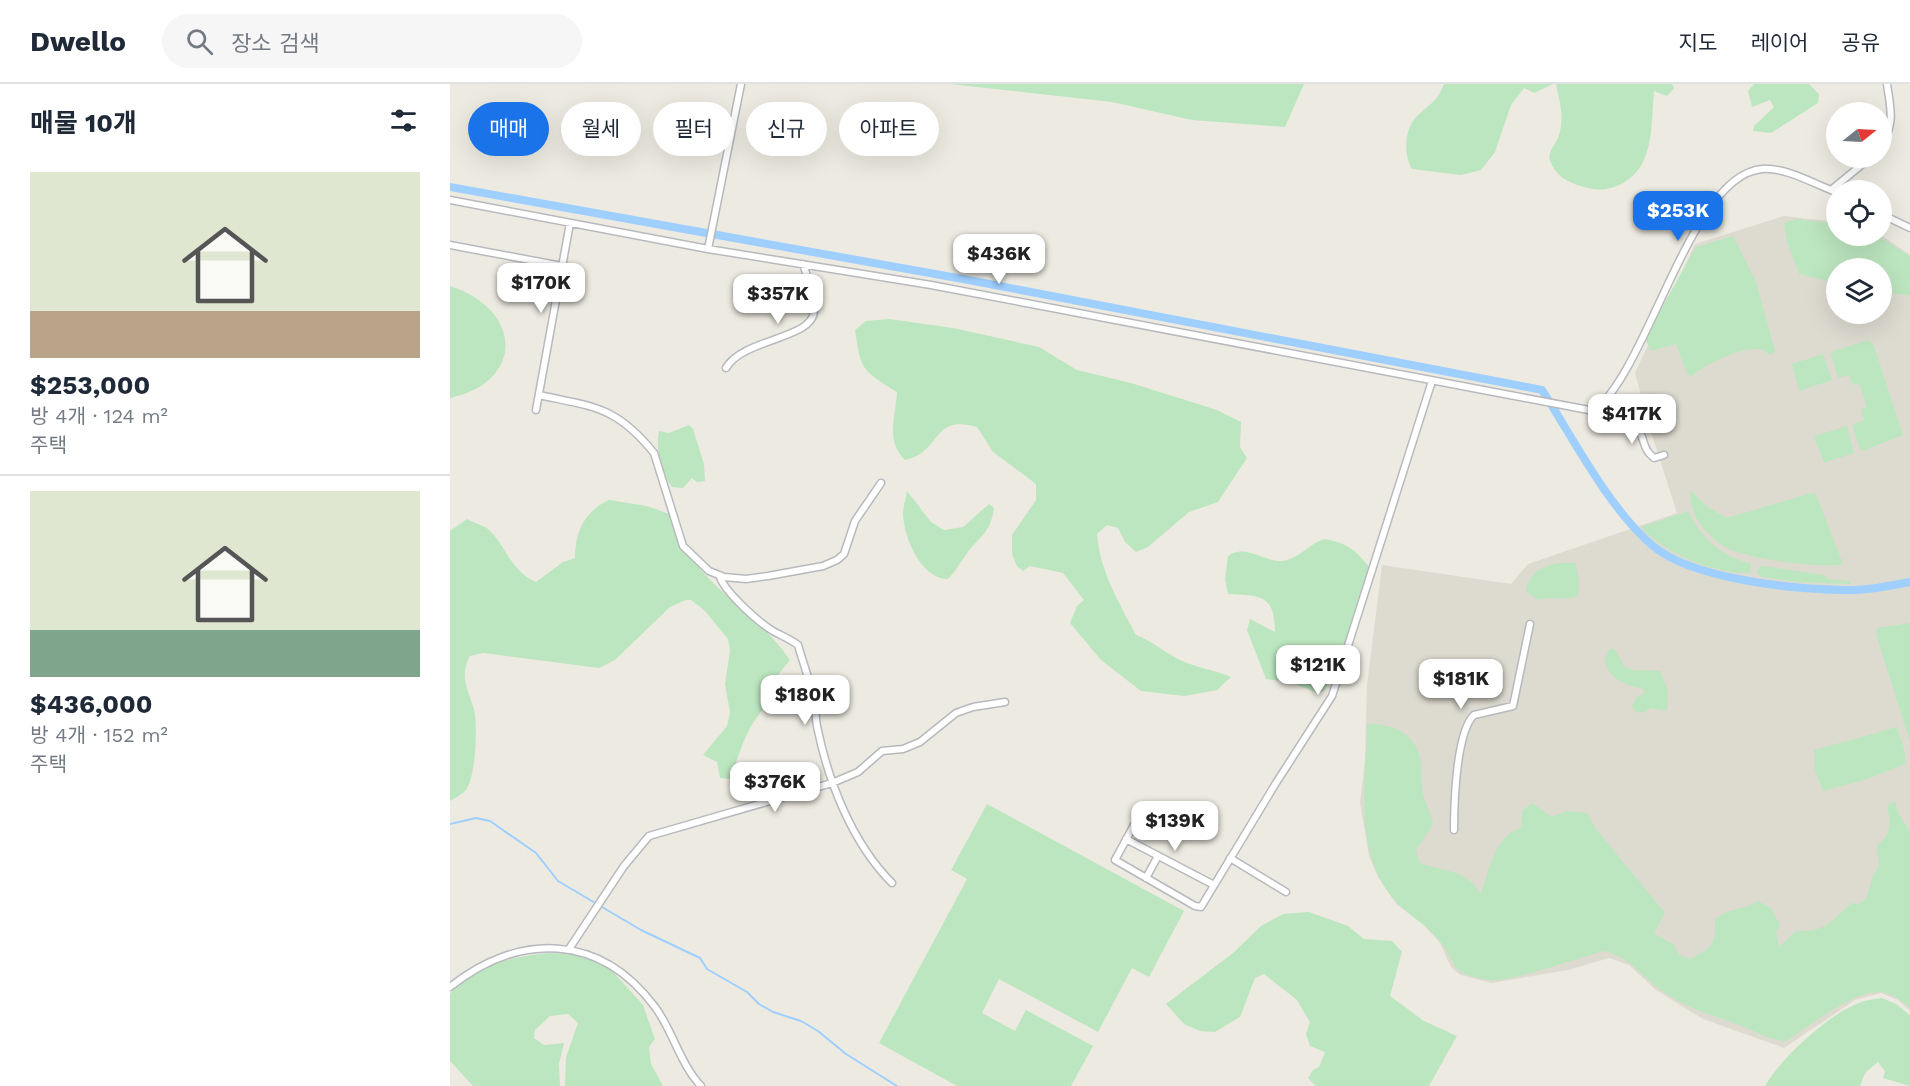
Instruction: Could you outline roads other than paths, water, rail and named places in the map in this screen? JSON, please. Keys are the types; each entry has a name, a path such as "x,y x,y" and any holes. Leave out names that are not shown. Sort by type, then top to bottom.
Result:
{"street":[{"path":"708,247 741,84"},
{"path":"1887,84 1890,102"},
{"path":"1846,180 1859,168"},
{"path":"1594,411 1614,391 1661,298 1720,192 1740,176 1762,169 1780,171 1826,188"},
{"path":"450,200 931,285 1594,411 1625,418 1634,423 1647,453 1654,458 1664,455"},
{"path":"1892,219 1910,228"},
{"path":"536,410 570,223"},
{"path":"450,245 562,266"},
{"path":"726,368 733,358 746,349 800,330 812,322 814,310 812,297 803,264"},
{"path":"1134,825 1115,860 1195,906 1201,907 1332,696 1432,381"},
{"path":"539,395 610,412 644,440 654,453 683,546 709,571 720,577 746,579 768,576 823,566 837,560 844,554 855,521 881,483"},
{"path":"720,577 723,588 770,630 798,645 814,700 817,726 832,783 861,843 874,864 892,883"},
{"path":"1454,830 1454,803 1467,726 1474,715 1510,708 1515,703 1530,624"},
{"path":"569,950 624,866 649,836 832,783 858,772 882,751 903,749 920,742 956,713 974,706 1005,702"},
{"path":"1126,839 1214,885"},
{"path":"1146,878 1158,856"},
{"path":"1230,858 1286,892"},
{"path":"450,987 471,971 510,954 532,949 569,950 596,956 633,983 654,1006 701,1086"}],"waterway":[{"path":"450,187 963,279 1542,390 1621,513 1653,546 1670,557 1692,567 1717,574 1797,587 1859,590 1910,582"},
{"path":"450,824 476,818 490,821 536,853 558,881 641,930 700,958 707,969 747,992 759,1004 773,1012 801,1021 818,1031 846,1054 897,1086"}]}
